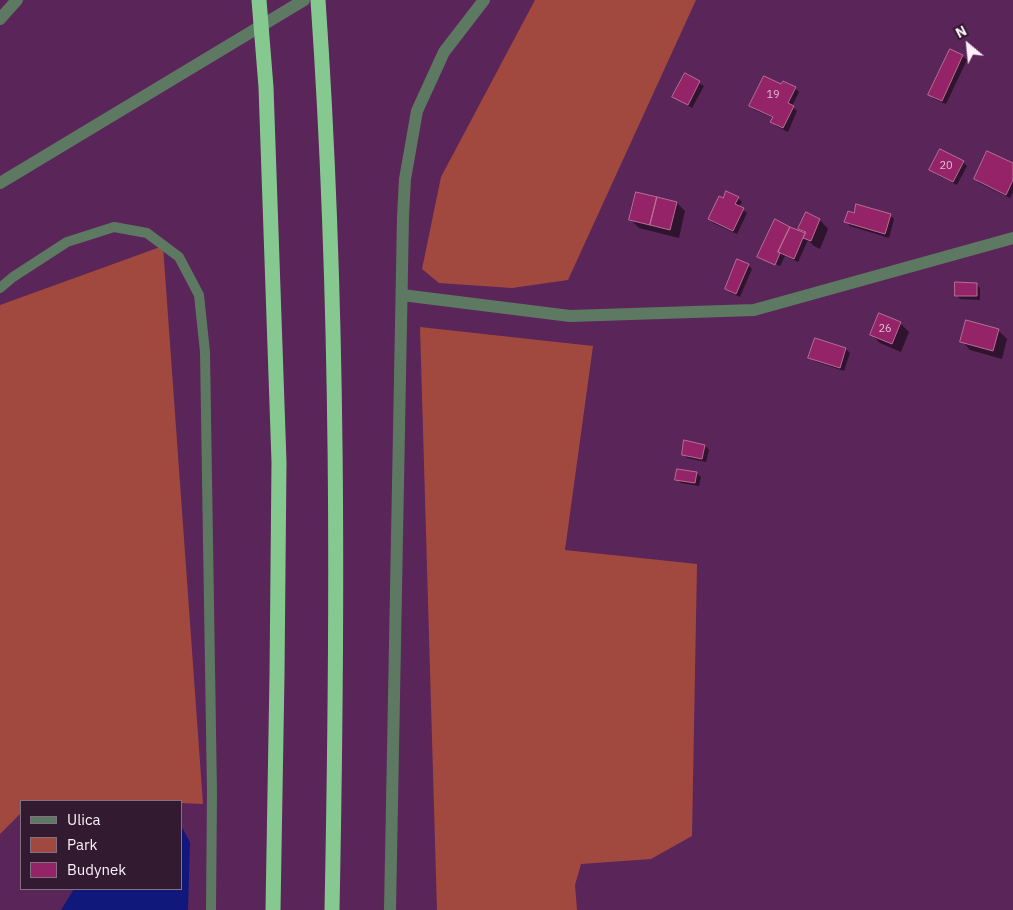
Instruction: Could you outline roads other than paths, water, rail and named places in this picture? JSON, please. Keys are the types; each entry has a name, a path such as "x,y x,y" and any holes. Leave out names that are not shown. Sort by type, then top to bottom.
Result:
{"highway":[{"path":"259,0 266,87 279,462 278,665 273,910"},
{"path":"318,0 325,96 332,261 336,545 332,910"}],"street":[{"path":"0,19 16,0"},
{"path":"0,183 304,0"},
{"path":"390,910 405,179 417,111 444,52 484,0"},
{"path":"402,295 570,316 754,310 1013,238"}],"lane":[{"path":"0,288 13,277 67,242 114,227 147,233 179,257 199,294 205,352 212,793 211,910"}]}
